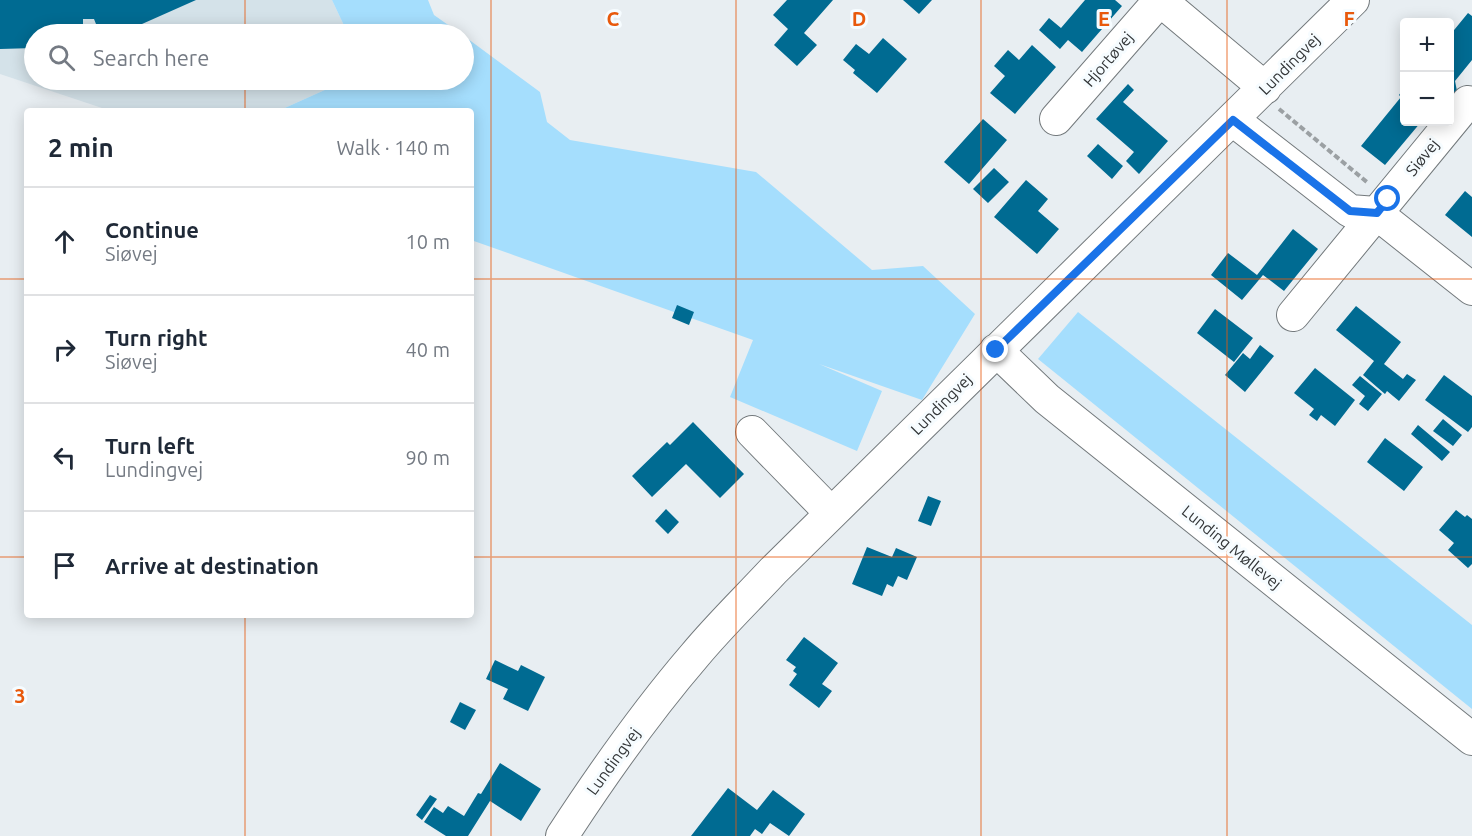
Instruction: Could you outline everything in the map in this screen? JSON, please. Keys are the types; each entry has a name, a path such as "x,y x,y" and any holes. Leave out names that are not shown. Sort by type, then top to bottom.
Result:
{"street":[{"name":"Hjortøvej","path":"1056,119 1160,0 1262,91"},
{"name":"Lundingvej","path":"562,836 607,767 695,655 773,571 1353,0"},
{"name":"Siøvej","path":"1293,315 1468,102"},
{"path":"1233,120 1350,211 1382,206 1472,289"},
{"name":"Lunding Møllevej","path":"996,350 1047,399 1472,739"},
{"path":"752,432 831,513"}],"path":[{"path":"1262,91 1382,206"}],"shaded area":[{"path":"0,0 332,0 343,24 24,24 24,82 0,74"},
{"path":"332,0 428,0 434,15 447,24 343,24"},
{"path":"474,43 540,92 547,122 570,140 756,172 872,270 923,266 975,314 922,400 819,364 882,391 857,451 730,397 753,340 474,241 474,108 285,108 325,90 474,90"},
{"path":"48,90 325,90 285,108 102,108"},
{"path":"1078,312 1472,625 1472,709 1038,359"}],"building":[{"path":"0,0 196,0 142,24 96,24 94,19 83,19 83,24 24,24 24,48 0,49"},
{"path":"787,0 833,0 804,33 817,45 797,66 774,45 788,29 773,15"},
{"path":"903,0 932,0 919,14"},
{"path":"1085,0 1115,0 1122,6 1082,52 1068,40 1060,49 1039,30 1049,18 1061,28"},
{"path":"1468,13 1472,16 1472,60 1455,81 1457,91 1454,95 1454,72 1454,30"},
{"path":"883,38 907,59 877,93 853,73 855,70 843,60 856,44 869,54"},
{"path":"1032,45 1056,67 1015,114 990,93 1005,76 994,66 1008,50 1019,60"},
{"path":"1128,84 1134,90 1123,102 1168,141 1139,174 1126,161 1134,152 1096,119"},
{"path":"1400,98 1400,126 1418,126 1385,165 1361,146"},
{"path":"983,119 1007,140 969,184 944,162"},
{"path":"1098,144 1123,166 1112,179 1087,156"},
{"path":"994,168 1009,182 988,203 973,189"},
{"path":"1026,180 1048,199 1038,211 1059,229 1037,254 994,217"},
{"path":"1465,191 1472,197 1472,237 1445,215"},
{"path":"1293,229 1318,249 1284,291 1263,275 1242,300 1211,275 1228,253 1257,275"},
{"path":"677,305 694,312 689,325 672,318"},
{"path":"1356,306 1401,342 1384,364 1403,379 1407,374 1416,380 1399,401 1387,391 1385,394 1363,375 1374,361 1336,330"},
{"path":"1215,309 1253,338 1234,362 1197,333"},
{"path":"1260,345 1274,356 1245,392 1225,375 1243,353 1250,359"},
{"path":"1315,368 1355,400 1335,426 1321,415 1317,421 1309,415 1314,409 1294,393"},
{"path":"1444,375 1472,396 1472,427 1468,432 1425,400"},
{"path":"1360,376 1382,394 1368,411 1359,404 1365,396 1352,385"},
{"path":"1443,419 1462,435 1453,446 1433,431"},
{"path":"693,422 744,474 720,498 686,464 652,497 632,476 667,442 670,445"},
{"path":"1418,425 1450,452 1442,461 1411,434"},
{"path":"1385,438 1423,467 1404,491 1367,462"},
{"path":"928,496 941,501 931,526 918,521"},
{"path":"666,509 679,522 668,534 655,521"},
{"path":"1456,510 1472,519 1472,564 1468,568 1448,550 1454,543 1439,530"},
{"path":"867,547 892,557 896,548 917,557 907,580 898,576 893,587 887,584 882,596 852,584"},
{"path":"804,637 838,663 822,684 832,691 819,708 789,685 797,674 793,671 796,667 786,660"},
{"path":"495,660 518,671 521,665 545,677 528,711 503,699 508,689 486,679"},
{"path":"460,702 476,710 465,730 450,722"},
{"path":"500,763 541,789 521,821 490,801 468,836 446,836 424,822 434,807 443,813 448,806 464,816"},
{"path":"728,788 757,810 773,790 805,814 789,836 770,823 762,834 755,829 750,836 691,836"},
{"path":"430,795 437,799 422,820 416,815"}],"route":[{"path":"996,350 1233,120 1350,211 1377,213 1388,199"}]}
